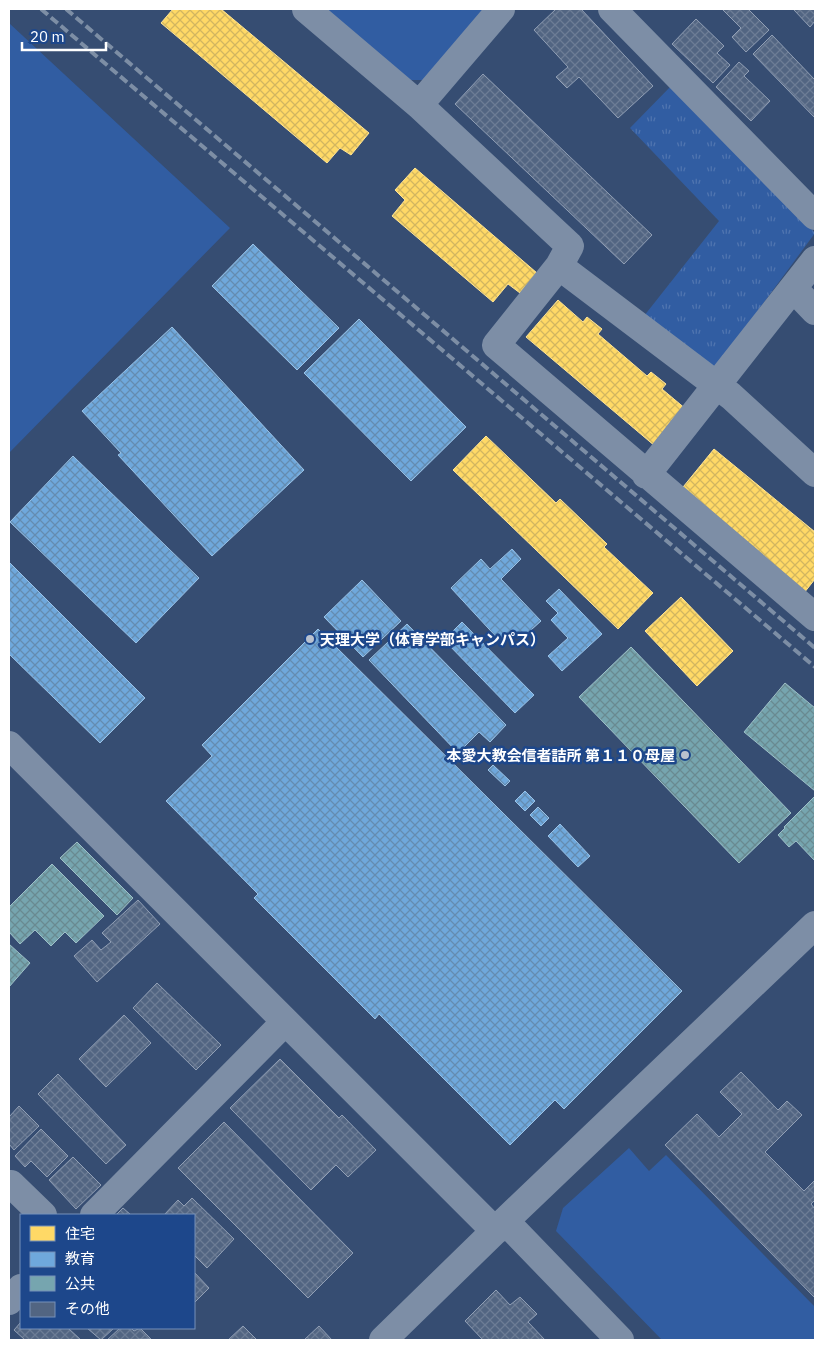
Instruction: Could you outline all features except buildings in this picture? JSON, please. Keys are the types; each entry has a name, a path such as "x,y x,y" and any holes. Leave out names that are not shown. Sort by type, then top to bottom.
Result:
{"street":[{"path":"306,9 419,105 570,246 559,266 496,344 646,475 813,612"},
{"path":"419,105 501,9"},
{"path":"612,9 815,216"},
{"path":"646,475 815,260"},
{"path":"559,266 731,396 815,473"},
{"path":"793,288 815,311"},
{"path":"9,744 285,1022 620,1340"},
{"path":"383,1340 815,925"},
{"path":"95,1214 285,1022"},
{"path":"11,1184 42,1214"},
{"path":"9,1301 20,1289"}],"green space":[{"path":"330,9 484,9 427,80 407,80 327,12"},
{"path":"9,23 230,228 9,453"},
{"path":"674,83 815,233 712,373 644,316 719,221 630,128"},
{"path":"629,1148 649,1171 666,1155 815,1307 815,1340 662,1340 556,1231 563,1208"}],"railway":[{"path":"41,9 815,667"},
{"path":"66,9 815,648"}],"place":[{"name":"天理大学（体育学部キャンパス）","path":"310,639"},
{"name":"本愛大教会信者詰所 第１１０母屋","path":"685,755"}]}
